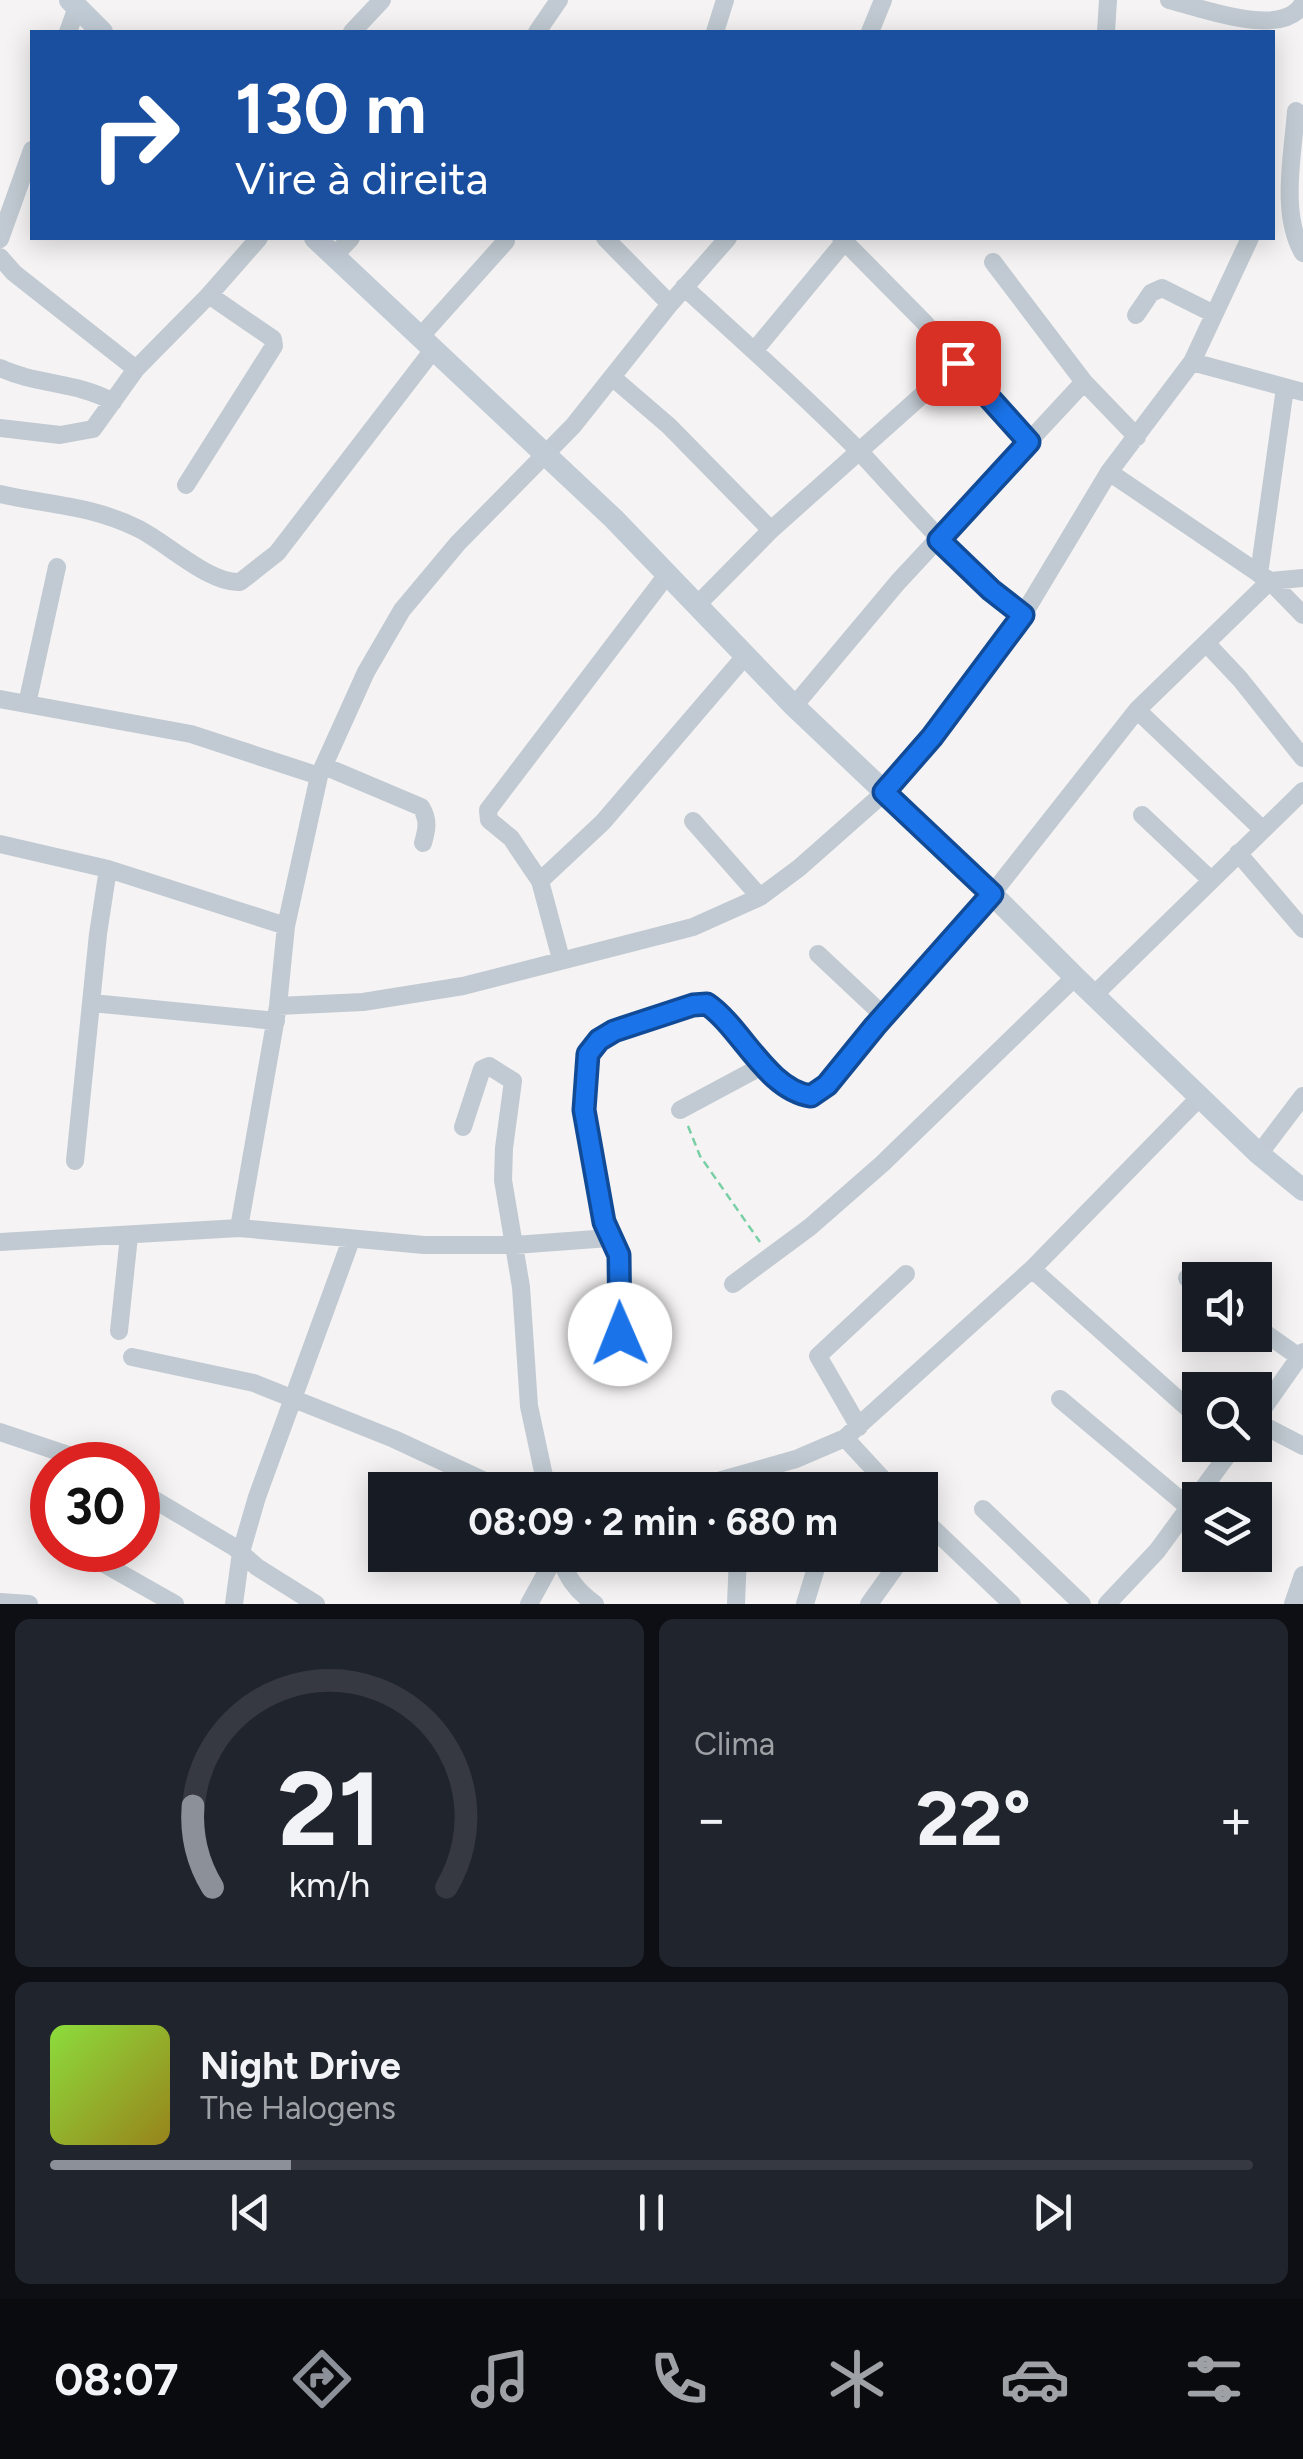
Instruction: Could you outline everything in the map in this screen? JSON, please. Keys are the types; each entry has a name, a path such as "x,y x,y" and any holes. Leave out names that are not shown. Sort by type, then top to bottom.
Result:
{"street":[{"path":"354,30 382,0"},
{"path":"537,30 559,0"},
{"path":"716,30 726,0"},
{"path":"871,30 883,0"},
{"path":"1106,30 1108,0"},
{"path":"1169,0 1269,23 1288,20 1303,3"},
{"path":"68,30 74,4"},
{"path":"74,4 100,30"},
{"path":"1296,111 1298,219 1303,253"},
{"path":"0,239 30,156"},
{"path":"1275,195 1297,183"},
{"path":"0,428 78,434 93,429 136,369 256,240"},
{"path":"318,240 614,518 794,706 1075,978 1259,1154 1303,1190"},
{"path":"335,255 349,240"},
{"path":"607,240 670,304"},
{"path":"239,1228 277,1014 286,926 321,771 366,672 402,610 458,543 547,455 726,240"},
{"path":"754,351 842,240"},
{"path":"844,240 923,321 1029,442"},
{"path":"92,1003 277,1014 464,986 693,928 760,897 799,868 884,792 932,737 1023,615 1109,472 1192,362 1249,240"},
{"path":"0,494 82,506 139,528 221,578 240,582 277,553 427,343 506,241"},
{"path":"0,257 14,273 136,369"},
{"path":"993,262 1084,382 1137,438"},
{"path":"684,287 860,452 939,540 1023,615"},
{"path":"1136,316 1151,293 1162,288 1214,314"},
{"path":"186,485 275,342 209,295"},
{"path":"620,1334 618,1247 609,1238 600,1209 584,1110 588,1054 599,1040 693,1005 707,1004 787,1086 811,1096 827,1085 992,894 1137,710 1207,644 1265,577 1294,390 1192,362"},
{"path":"696,606 772,530 958,363"},
{"path":"0,368 25,378 98,393 113,402"},
{"path":"612,377 702,458 772,530"},
{"path":"794,706 898,582 1084,382"},
{"path":"1109,472 1265,577 1303,615"},
{"path":"27,704 57,567"},
{"path":"561,959 540,881 517,846 490,820 488,810 666,576"},
{"path":"1265,577 1303,578"},
{"path":"1207,644 1240,678 1303,758"},
{"path":"540,881 568,858 625,798 746,655"},
{"path":"0,699 191,734 321,771 421,807 427,830 423,843"},
{"path":"1137,710 1263,830"},
{"path":"1094,996 1303,791"},
{"path":"1142,814 1211,880"},
{"path":"693,821 760,897"},
{"path":"0,844 108,869 286,926"},
{"path":"1238,854 1303,929"},
{"path":"76,1162 108,869"},
{"path":"818,954 884,1016"},
{"path":"733,1284 810,1227 882,1164 1075,978"},
{"path":"680,1110 764,1065"},
{"path":"463,1127 478,1072 489,1066 507,1075 515,1088 504,1148 504,1180 515,1244 529,1406 543,1472"},
{"path":"750,1472 796,1459 852,1433 1032,1270 1201,1096"},
{"path":"1259,1154 1303,1096"},
{"path":"1,1248 239,1228 424,1245 609,1238"},
{"path":"120,1331 128,1236"},
{"path":"234,1604 241,1552 351,1240"},
{"path":"1032,1270 1182,1403"},
{"path":"880,1472 852,1433 818,1356 906,1274"},
{"path":"1272,1336 1301,1354 1272,1396"},
{"path":"132,1357 238,1378 464,1472"},
{"path":"1060,1399 1182,1501"},
{"path":"1272,1429 1303,1446"},
{"path":"0,1432 30,1442"},
{"path":"160,1503 316,1604"},
{"path":"982,1509 1082,1604"},
{"path":"1116,1601 1182,1520"},
{"path":"938,1537 1012,1604"},
{"path":"119,1572 175,1604"},
{"path":"529,1604 548,1572"},
{"path":"565,1572 595,1604"},
{"path":"736,1604 737,1572"},
{"path":"805,1604 815,1572"},
{"path":"869,1604 892,1572"},
{"path":"1294,1604 1303,1575"},
{"path":"0,1602 28,1604"}],"path":[{"path":"680,1110 700,1156 769,1256"}],"route":[{"path":"620,1334 618,1247 609,1238 604,1222 584,1110 588,1054 599,1040 614,1031 707,1004 787,1086 811,1096 827,1085 992,894 884,792 932,737 1023,615 939,540 1029,442 958,363"}]}
